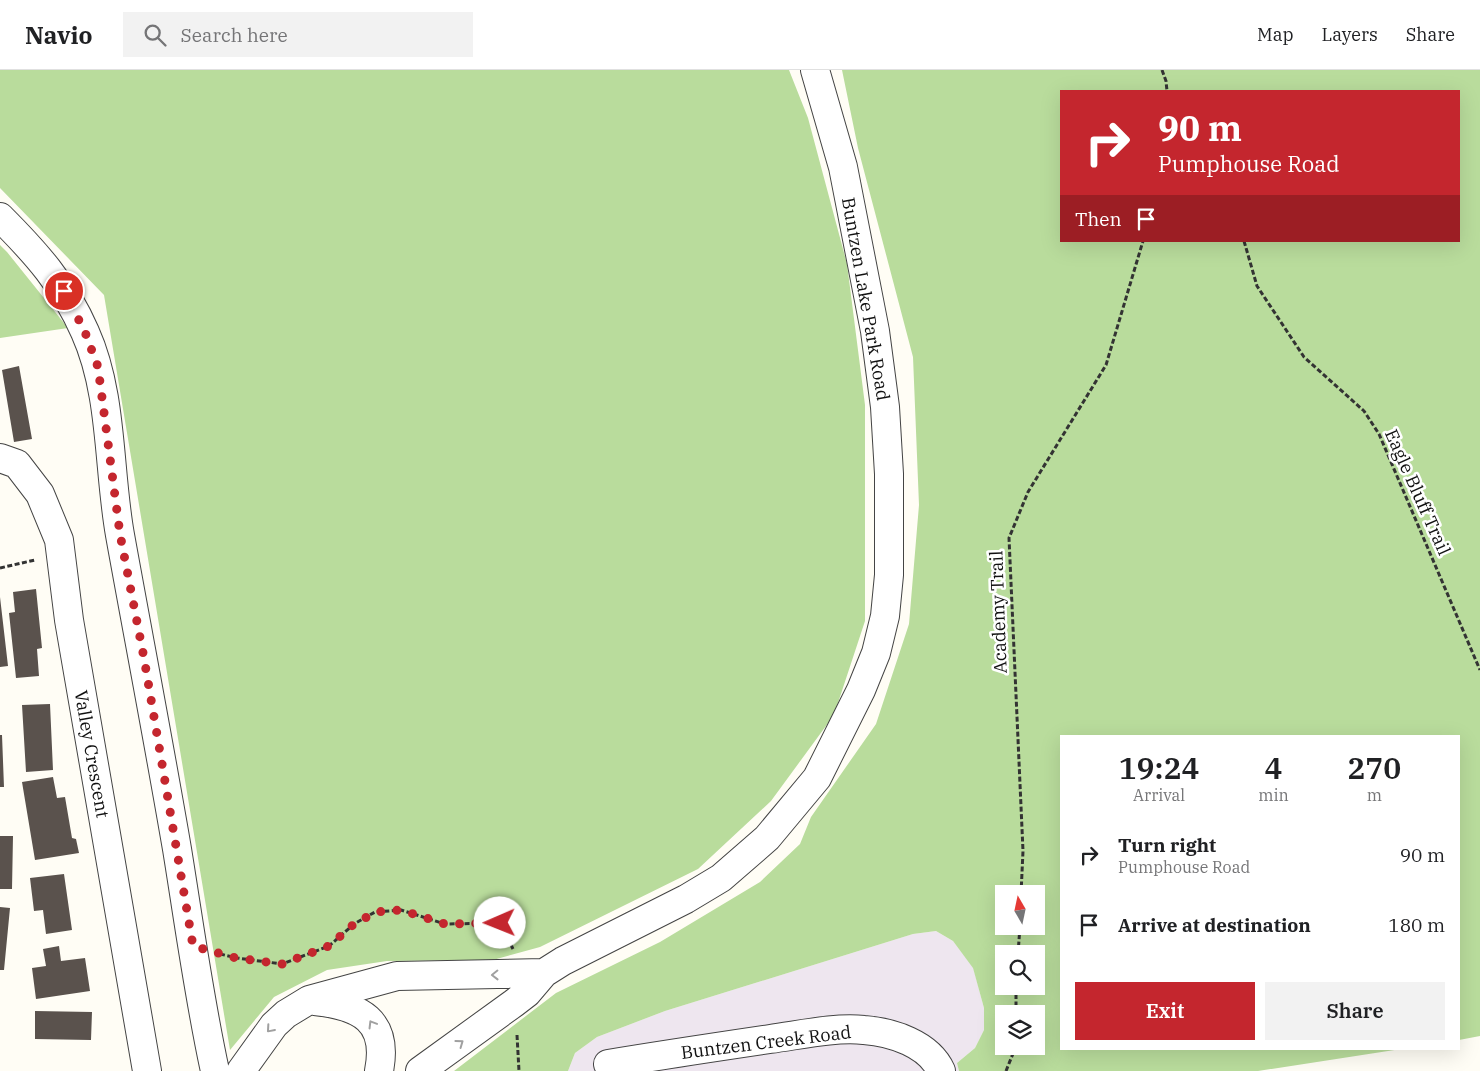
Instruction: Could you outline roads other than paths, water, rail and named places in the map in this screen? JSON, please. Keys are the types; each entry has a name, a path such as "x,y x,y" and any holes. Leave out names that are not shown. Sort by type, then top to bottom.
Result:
{"street":[{"name":"Buntzen Lake Park Road","path":"420,1071 527,993 544,973 562,961 686,899 721,878 767,838 817,778 861,690 876,653 885,616 889,575 889,474 885,407 875,331 843,167 815,70"},
{"path":"0,217 42,259 64,291 85,332 98,367 120,534 144,658 193,946 203,1016 215,1071"},
{"name":"Valley Crescent","path":"0,458 17,464 40,494 59,540 69,620 147,1071"},
{"path":"241,1071 274,1025 286,1014 309,1000 397,976 544,973"},
{"path":"309,1000 347,1006 359,1010 370,1018 379,1039 379,1071"},
{"name":"Buntzen Creek Road","path":"608,1064 803,1034 864,1030 882,1033 916,1044 929,1054 942,1071"}]}
